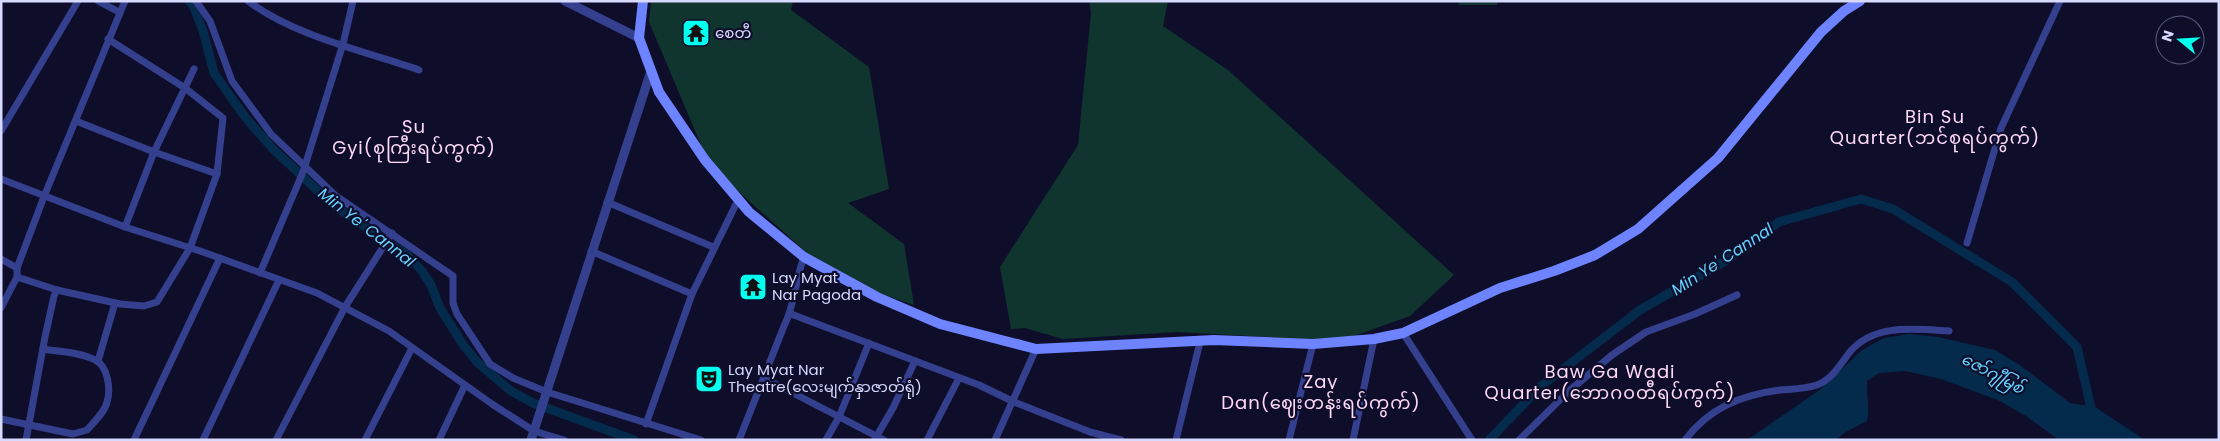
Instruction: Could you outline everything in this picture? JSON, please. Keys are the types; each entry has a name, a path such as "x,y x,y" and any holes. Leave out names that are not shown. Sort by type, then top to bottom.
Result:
{"main road":[{"path":"643,1 638,38 660,92 682,128 749,212 804,258 877,297 940,324 1036,348 1214,340 1313,344 1374,339 1404,333 1500,288 1554,271 1595,255 1638,230 1718,158 1821,32 1844,11 1860,1"}],"street":[{"path":"1,131 78,1"},
{"path":"98,1 119,12"},
{"path":"1,308 16,277 17,268 45,194 125,1"},
{"path":"196,1 210,21 232,81 271,134 304,169 336,196 453,276 452,303 457,314 490,364 513,378 547,392 701,440"},
{"path":"248,1 268,16 299,30 419,70"},
{"path":"260,273 304,169 353,1"},
{"path":"565,1 638,38"},
{"path":"1967,243 2001,128 2060,1"},
{"path":"16,277 58,290 115,303 144,306 157,302 190,248 217,174 224,118 185,88 108,39"},
{"path":"125,227 154,152 194,69"},
{"path":"534,431 591,250 651,72"},
{"path":"76,121 154,152 217,174"},
{"path":"1,179 45,194 125,227 318,293 389,331 534,431 564,440"},
{"path":"646,424 692,294 713,247 738,200"},
{"path":"607,202 713,247"},
{"path":"276,440 345,307 392,233"},
{"path":"591,250 692,294"},
{"path":"134,440 220,258"},
{"path":"739,440 791,314 799,271 804,258"},
{"path":"1,259 17,268"},
{"path":"202,440 279,280"},
{"path":"26,440 54,296 58,290"},
{"path":"1519,440 1569,391 1612,355 1646,332 1695,314 1737,295"},
{"path":"98,361 115,303"},
{"path":"791,314 959,378 1090,432 1120,440"},
{"path":"1685,440 1696,424 1722,407 1756,393 1818,385 1830,378 1851,351 1869,337 1903,328 1949,331"},
{"path":"1404,333 1472,440"},
{"path":"1353,440 1374,339"},
{"path":"1176,440 1200,342"},
{"path":"826,440 839,417 869,343"},
{"path":"1289,440 1313,344"},
{"path":"364,440 412,348"},
{"path":"995,440 1014,402 1036,348"},
{"path":"1,419 73,434 87,430 108,402 108,381 105,370 98,361 87,356 43,349"},
{"path":"876,438 893,408 915,361"},
{"path":"764,378 876,438 884,440"},
{"path":"927,440 959,378"},
{"path":"439,440 465,385"}],"green space":[{"path":"651,1 793,1 791,10 869,67 889,189 848,203 904,244 914,305 835,278 710,166 649,22"},
{"path":"1089,1 1168,1 1163,26 1228,70 1454,275 1410,316 1340,341 1177,332 1063,339 1025,328 1011,329 1000,267 1078,145 1091,13"},
{"path":"1457,1 1498,1 1497,5 1459,5"}],"water":[{"name":"ဇော်ဂျီမြစ်","path":"1909,334 1938,337 1995,350 2021,366 2070,403 2095,407 2145,440 2059,440 2026,416 1998,400 1941,379 1905,371 1879,373 1867,381 1867,421 1844,433 1836,440 1747,440 1821,389 1862,350 1884,338"}],"waterway":[{"name":"Min Ye' Cannal","path":"189,1 193,5 203,31 214,73 245,117 273,149 333,205 407,255 422,271 431,285 440,308 464,346 477,362 511,391 533,403 634,440"},
{"name":"Min Ye' Cannal","path":"1489,440 1541,386 1640,310 1727,260 1779,222 1861,199 1893,209 2012,282 2077,347 2093,417"}],"place":[{"name":"စေတီ","path":"696,33"},
{"name":"Lay Myat Nar Pagoda","path":"753,287"},
{"name":"Lay Myat Nar Theatre(လေးမျက်နှာဇာတ်ရုံ)","path":"709,379"}],"district":[{"name":"Bin Su Quarter(ဘင်စုရပ်ကွက်)","path":"1935,127"},
{"name":"Su Gyi(စုကြီးရပ်ကွက်)","path":"414,137"},
{"name":"Baw Ga Wadi Quarter(ဘောဂ၀တီရပ်ကွက်)","path":"1610,382"},
{"name":"Zay Dan(ဈေးတန်းရပ်ကွက်)","path":"1321,392"}]}
